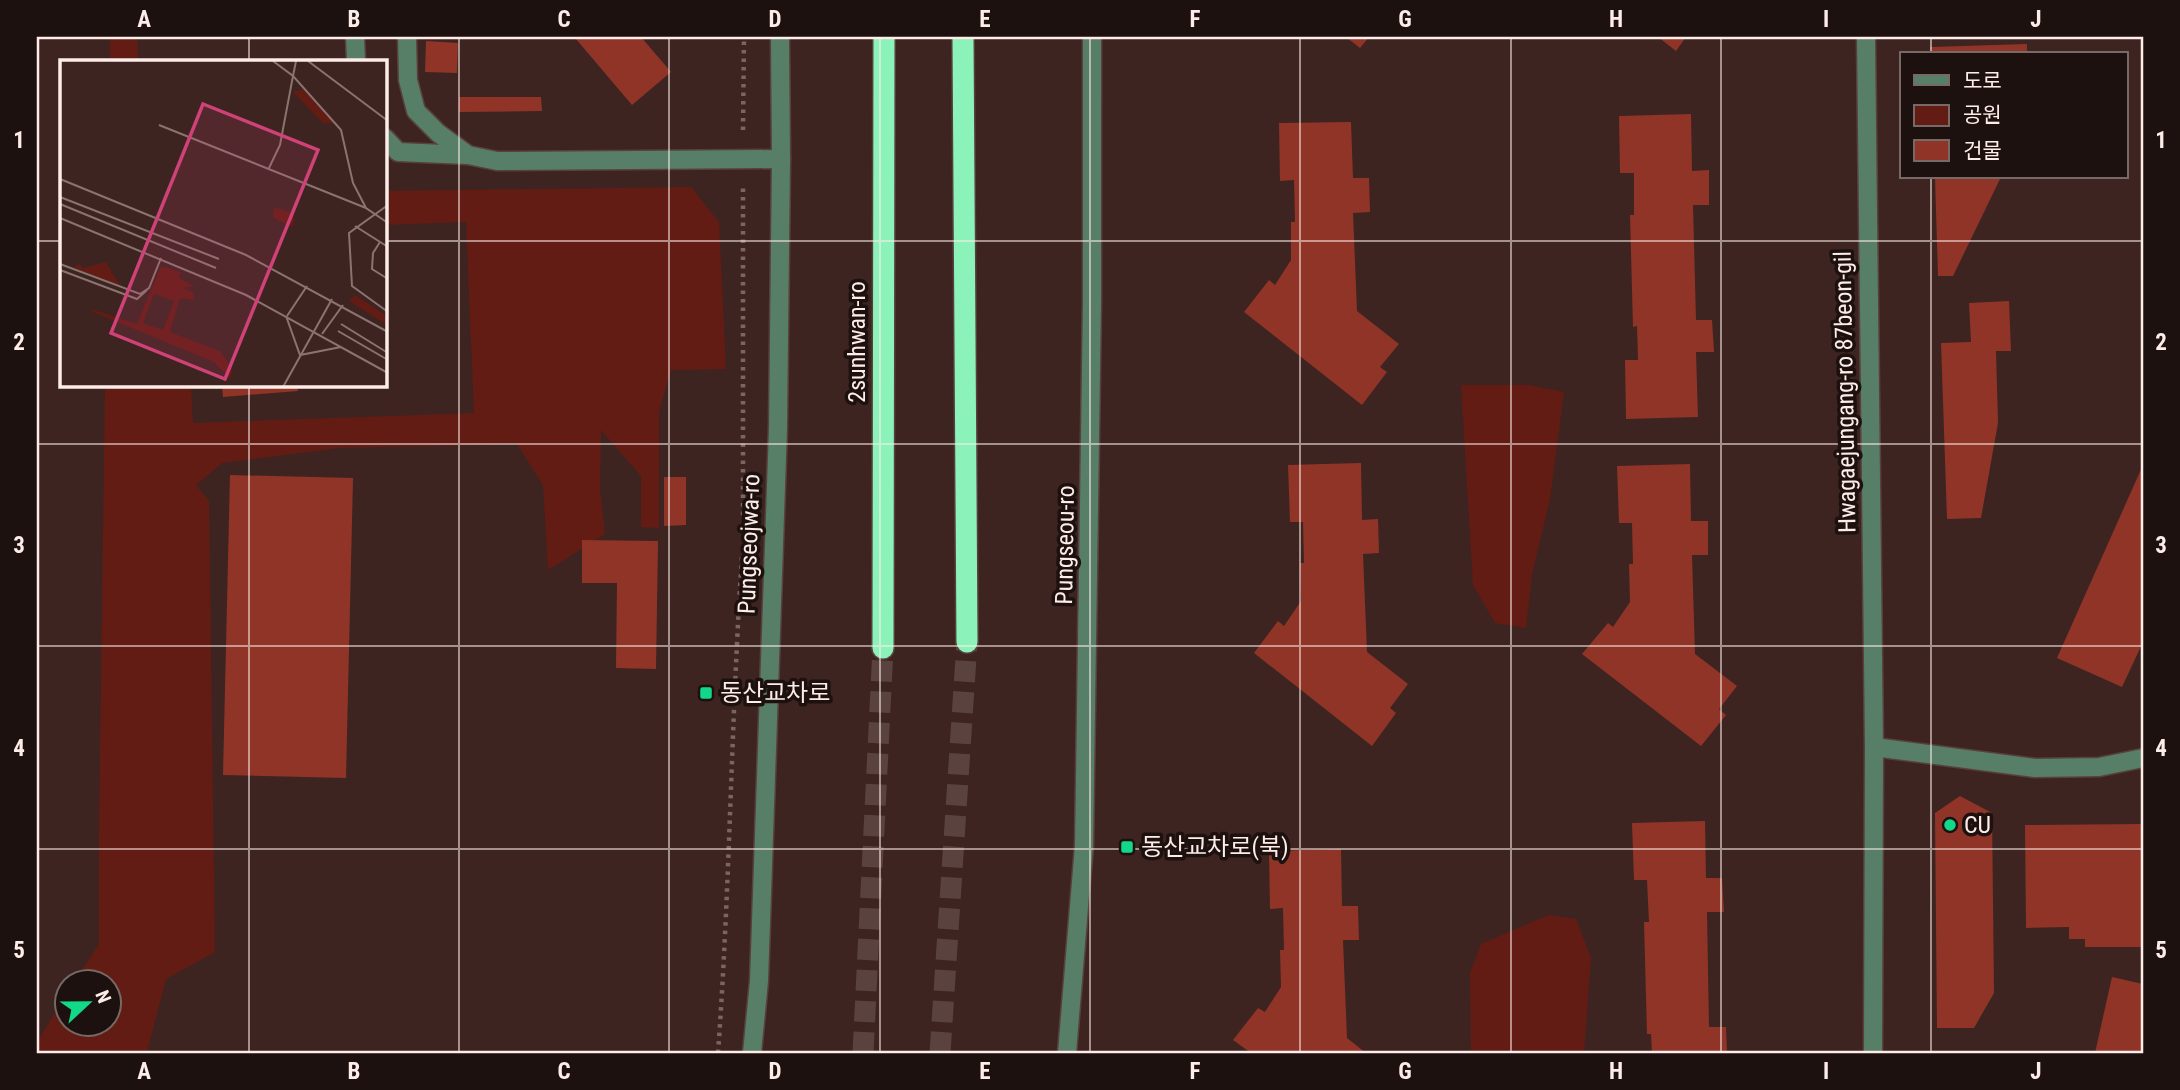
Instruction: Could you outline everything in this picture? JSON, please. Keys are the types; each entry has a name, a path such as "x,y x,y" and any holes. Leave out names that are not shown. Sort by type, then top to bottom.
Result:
{"highway":[{"name":"2sunhwan-ro","path":"883,648 884,37"},
{"path":"963,37 967,642"}],"street":[{"path":"355,37 356,60"},
{"path":"407,37 408,80 416,111 438,133 468,155"},
{"name":"Pungseojwa-ro","path":"752,1053 759,981 778,428 780,37"},
{"name":"Pungseou-ro","path":"1067,1053 1085,819 1092,301 1092,37"},
{"name":"Hwagaejungang-ro 87beon-gil","path":"1866,37 1874,747 1873,1053"},
{"path":"387,140 398,152 468,155 497,161 781,159"},
{"path":"1874,747 2035,768 2099,767 2143,758"}],"path":[{"path":"743,520 744,37"},
{"path":"718,1053 724,977 742,547"}],"green space":[{"path":"110,37 137,37 138,60 110,60"},
{"path":"691,187 719,222 726,369 671,370 659,411 659,528 641,527 641,476 601,430 600,490 605,534 548,570 543,485 517,444 339,448 222,463 196,485 209,501 215,952 166,979 147,1052 37,1053 37,1042 52,1018 52,1038 122,1038 122,968 83,968 99,944 105,387 191,387 193,423 474,413 466,222 387,225 387,191"},
{"path":"1461,385 1529,385 1564,392 1550,499 1532,574 1526,628 1495,623 1473,585"},
{"path":"1548,915 1576,919 1591,958 1584,1053 1471,1053 1470,973 1481,944"}],"building":[{"path":"641,37 671,72 632,105 576,39"},
{"path":"1346,37 1369,37 1360,48"},
{"path":"1658,37 1686,37 1676,51"},
{"path":"426,41 458,43 457,73 425,72"},
{"path":"2027,44 2027,52 1930,52 1930,47"},
{"path":"459,97 541,97 542,111 459,112"},
{"path":"1691,114 1692,171 1709,170 1709,205 1693,205 1696,320 1712,320 1714,352 1696,352 1698,417 1626,419 1625,360 1638,360 1637,326 1633,327 1630,215 1634,215 1634,173 1620,173 1619,116"},
{"path":"1351,122 1353,178 1369,178 1370,212 1353,213 1357,311 1399,344 1380,367 1387,372 1362,405 1244,312 1269,280 1275,285 1291,260 1291,222 1295,222 1294,180 1280,181 1279,123"},
{"path":"1935,178 2001,178 1953,276 1938,276"},
{"path":"2009,301 2011,351 1996,351 1998,423 1981,518 1947,519 1941,343 1971,342 1969,303"},
{"path":"222,387 297,387 298,391 223,397"},
{"path":"1361,463 1362,520 1378,519 1379,553 1363,554 1367,652 1408,684 1390,708 1396,713 1372,746 1254,653 1278,621 1284,626 1301,601 1303,522 1290,522 1288,465"},
{"path":"1690,464 1691,521 1708,521 1708,555 1692,555 1695,654 1737,686 1719,709 1726,715 1701,746 1582,654 1608,623 1613,627 1630,602 1632,523 1619,523 1617,466"},
{"path":"2143,465 2143,642 2122,687 2057,658"},
{"path":"230,475 353,478 346,778 223,775"},
{"path":"664,477 686,477 686,525 664,526"},
{"path":"582,540 658,541 656,669 616,668 617,583 582,583"},
{"path":"1960,796 1992,813 1994,993 1974,1028 1937,1028 1935,813"},
{"path":"1705,821 1706,878 1722,878 1724,912 1707,912 1709,1027 1726,1027 1727,1053 1652,1053 1651,1034 1647,1034 1644,922 1649,922 1647,880 1634,880 1632,823"},
{"path":"2143,824 2143,947 2085,947 2085,939 2069,939 2069,927 2026,928 2025,825"},
{"path":"1341,849 1342,906 1358,906 1359,940 1343,940 1347,1038 1366,1053 1251,1053 1233,1040 1258,1008 1265,1012 1281,987 1283,908 1270,909 1269,851"},
{"path":"2112,977 2143,984 2143,1053 2095,1053"}],"tunnel":[{"path":"940,1053 967,642"},
{"path":"863,1053 883,648"}],"place":[{"name":"동산교차로","path":"706,693"},
{"name":"CU","path":"1950,825"},
{"name":"동산교차로(북)","path":"1127,847"}]}
